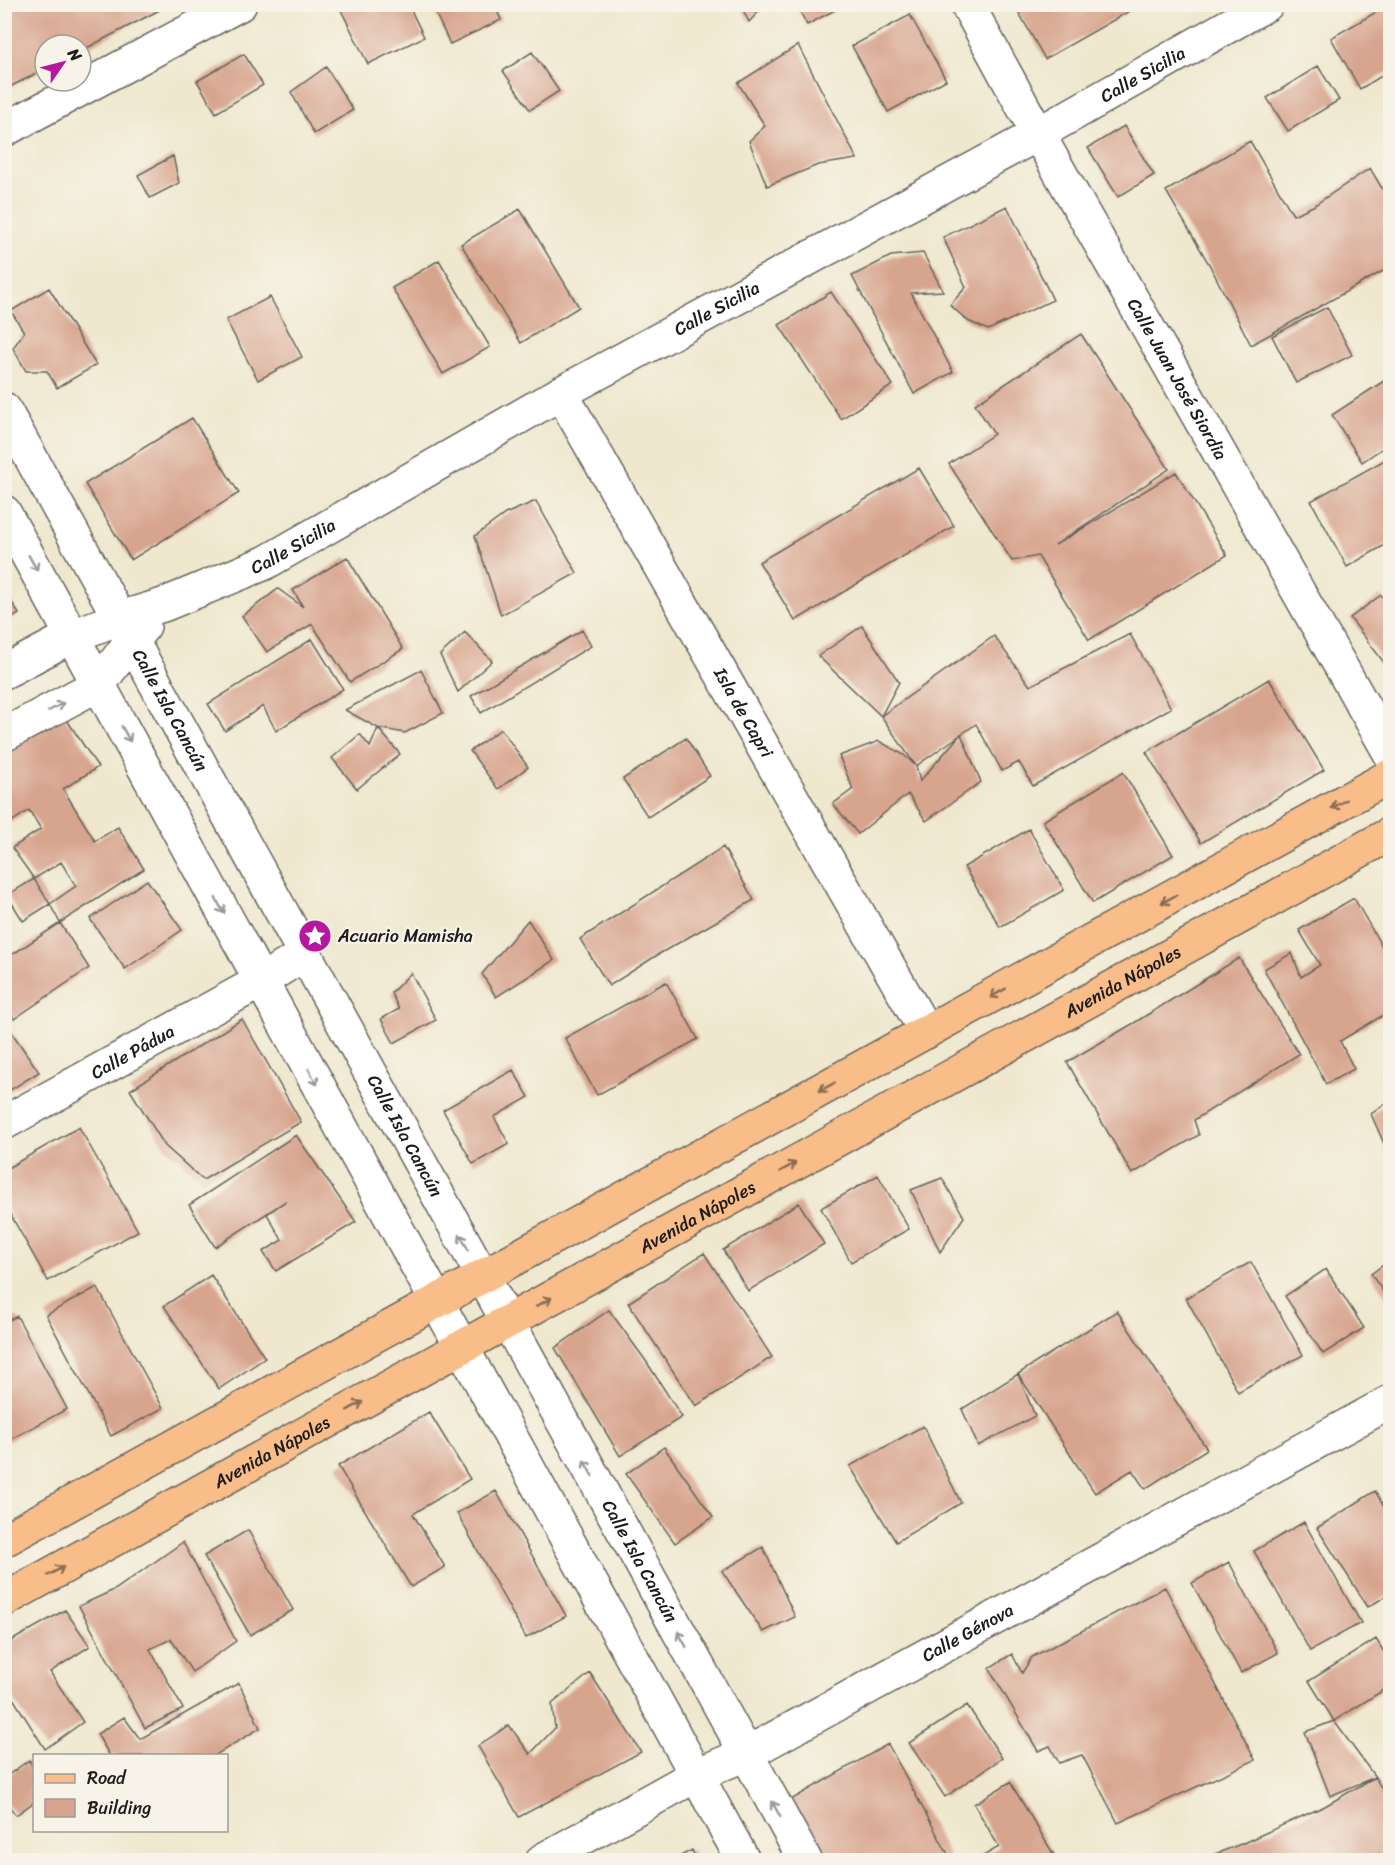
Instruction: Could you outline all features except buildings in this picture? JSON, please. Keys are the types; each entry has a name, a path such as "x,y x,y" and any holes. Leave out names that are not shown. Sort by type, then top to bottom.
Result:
{"main road":[{"path":"4,1540 1390,776"},
{"name":"Avenida Nápoles","path":"4,1600 1390,834"}],"street":[{"path":"4,129 240,4"},
{"name":"Calle Juan José Siordia","path":"967,4 1038,134 1390,753"},
{"name":"Calle Sicilia","path":"4,672 72,636 126,629 163,605 265,563 561,393 1038,134 1267,4"},
{"name":"Isla de Capri","path":"561,393 926,1032"},
{"name":"Calle Isla Cancún","path":"4,409 805,1860"},
{"path":"4,512 743,1860"},
{"name":"Calle Sicilia","path":"4,735 99,684 126,629"},
{"name":"Calle Pádua","path":"4,1123 261,981 305,954"},
{"name":"Calle Génova","path":"543,1860 696,1775 746,1754 1390,1402"}],"place":[{"name":"Acuario Mamisha","path":"315,936"}]}
